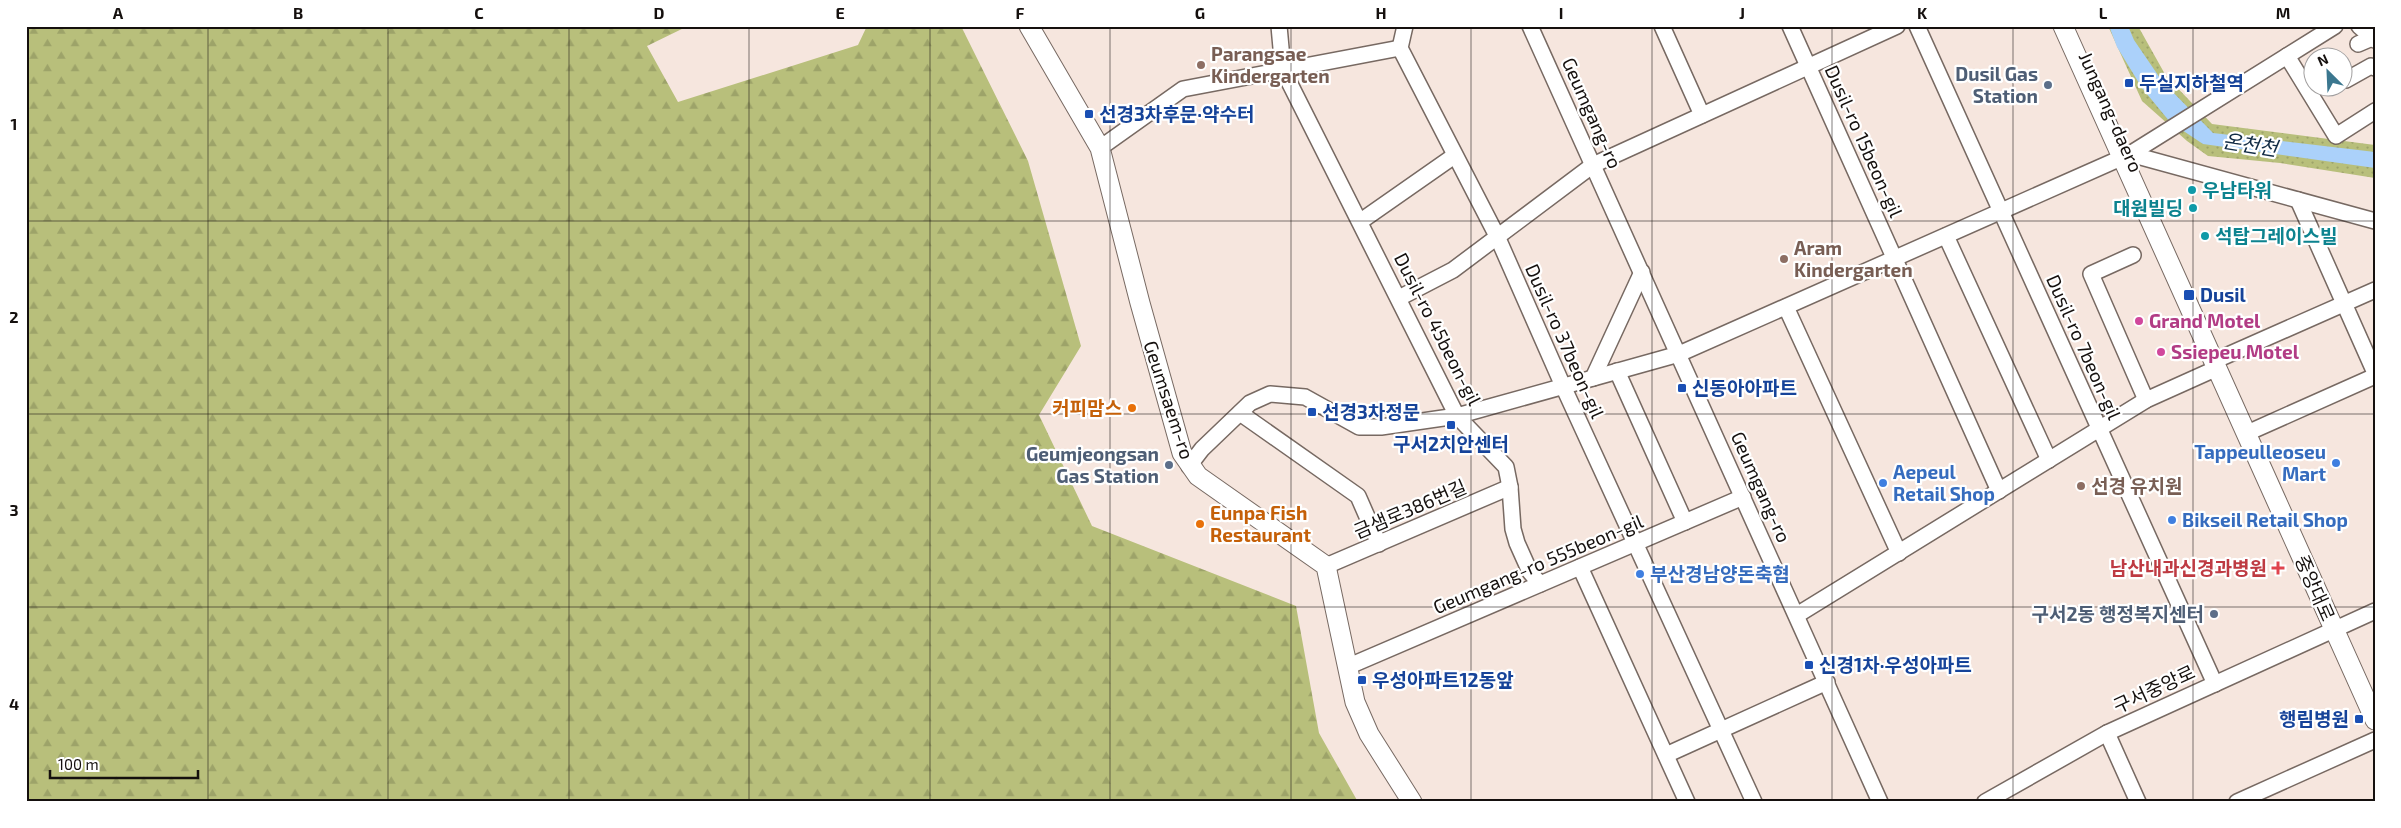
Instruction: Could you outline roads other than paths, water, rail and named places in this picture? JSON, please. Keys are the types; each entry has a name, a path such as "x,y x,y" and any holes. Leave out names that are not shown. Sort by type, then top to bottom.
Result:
{"main road":[{"name":"Geumsaem-ro","path":"1029,26 1100,148 1150,341 1182,454 1198,476 1326,566"},
{"path":"2063,26 2125,156"},
{"name":"Jungang-daero","path":"2073,26 2125,156 2218,364 2254,430 2339,627 2375,720"},
{"name":"중앙대로","path":"2218,364 2339,627"},
{"path":"1326,566 1347,667 1362,720 1412,802"},
{"name":"Jungang-daero","path":"2339,627 2375,689"}],"street":[{"name":"Dusil-ro 45beon-gil","path":"1279,26 1283,70 1361,221 1457,416 1506,466 1510,487 1513,529 1517,543 1530,572 1540,584"},
{"path":"1100,148 1183,88 1400,48 1405,26"},
{"name":"Geumgang-ro","path":"1530,26 1880,802"},
{"path":"1662,26 1702,115"},
{"name":"Dusil-ro 15beon-gil","path":"1790,26 1999,491"},
{"path":"1399,298 1453,270 1593,165 1897,26"},
{"name":"Dusil-ro 7beon-gil","path":"1916,26 2215,684"},
{"path":"1189,466 1202,449 1250,403 1270,394 1305,397 1359,427 1380,427 1457,416 1679,354 2125,156 2336,26"},
{"path":"2358,26 2373,39"},
{"path":"2358,44 2373,39"},
{"name":"Dusil-ro 37beon-gil","path":"1400,48 1454,156 1497,236 1563,386 1754,802"},
{"path":"2287,56 2336,136 2375,111"},
{"path":"2354,76 2371,66 2375,68"},
{"path":"1361,221 1408,190 1454,156"},
{"path":"2125,156 2375,221"},
{"path":"2254,430 2375,374 2298,200"},
{"path":"1946,236 2049,460"},
{"path":"2133,256 2091,274 2146,400"},
{"path":"1593,378 1642,272"},
{"path":"1797,615 2146,400 2375,290"},
{"path":"1786,307 1899,553"},
{"path":"1617,371 1686,522"},
{"path":"1240,413 1358,496 1379,544"},
{"name":"금샘로386번길","path":"1326,566 1510,487"},
{"name":"Geumgang-ro 555beon-gil","path":"1347,667 1743,497"},
{"path":"1580,567 1687,802"},
{"name":"구서중앙로","path":"1985,802 2107,733 2375,611"},
{"path":"1666,755 1827,682"},
{"path":"2107,733 2138,802"},
{"path":"2237,802 2375,740"}],"water":[{"name":"온천천","path":"2109,26 2128,26 2134,40 2162,81 2213,133 2375,152 2375,168 2203,144 2170,122 2142,88 2117,47"}],"place":[{"name":"Parangsae Kindergarten","path":"1201,65"},
{"name":"두실지하철역","path":"2129,83"},
{"name":"Dusil Gas Station","path":"2048,85"},
{"name":"선경3차후문·약수터","path":"1089,114"},
{"name":"우남타워","path":"2192,190"},
{"name":"대원빌딩","path":"2193,208"},
{"name":"석탑그레이스빌","path":"2205,236"},
{"name":"Aram Kindergarten","path":"1784,259"},
{"name":"Dusil","path":"2189,295"},
{"name":"Grand Motel","path":"2139,321"},
{"name":"Ssiepeu Motel","path":"2161,352"},
{"name":"신동아아파트","path":"1682,388"},
{"name":"커피맘스","path":"1132,408"},
{"name":"선경3차정문","path":"1312,412"},
{"name":"구서2치안센터","path":"1451,425"},
{"name":"Tappeulleoseu Mart","path":"2336,463"},
{"name":"Geumjeongsan Gas Station","path":"1169,465"},
{"name":"Aepeul Retail Shop","path":"1883,483"},
{"name":"선경 유치원","path":"2081,486"},
{"name":"Bikseil Retail Shop","path":"2172,520"},
{"name":"Eunpa Fish Restaurant","path":"1200,524"},
{"name":"남산내과신경과병원","path":"2278,568"},
{"name":"부산경남양돈축협","path":"1640,574"},
{"name":"구서2동 행정복지센터","path":"2214,614"},
{"name":"신경1차·우성아파트","path":"1809,665"},
{"name":"우성아파트12동앞","path":"1362,680"},
{"name":"행림병원","path":"2359,719"}]}
